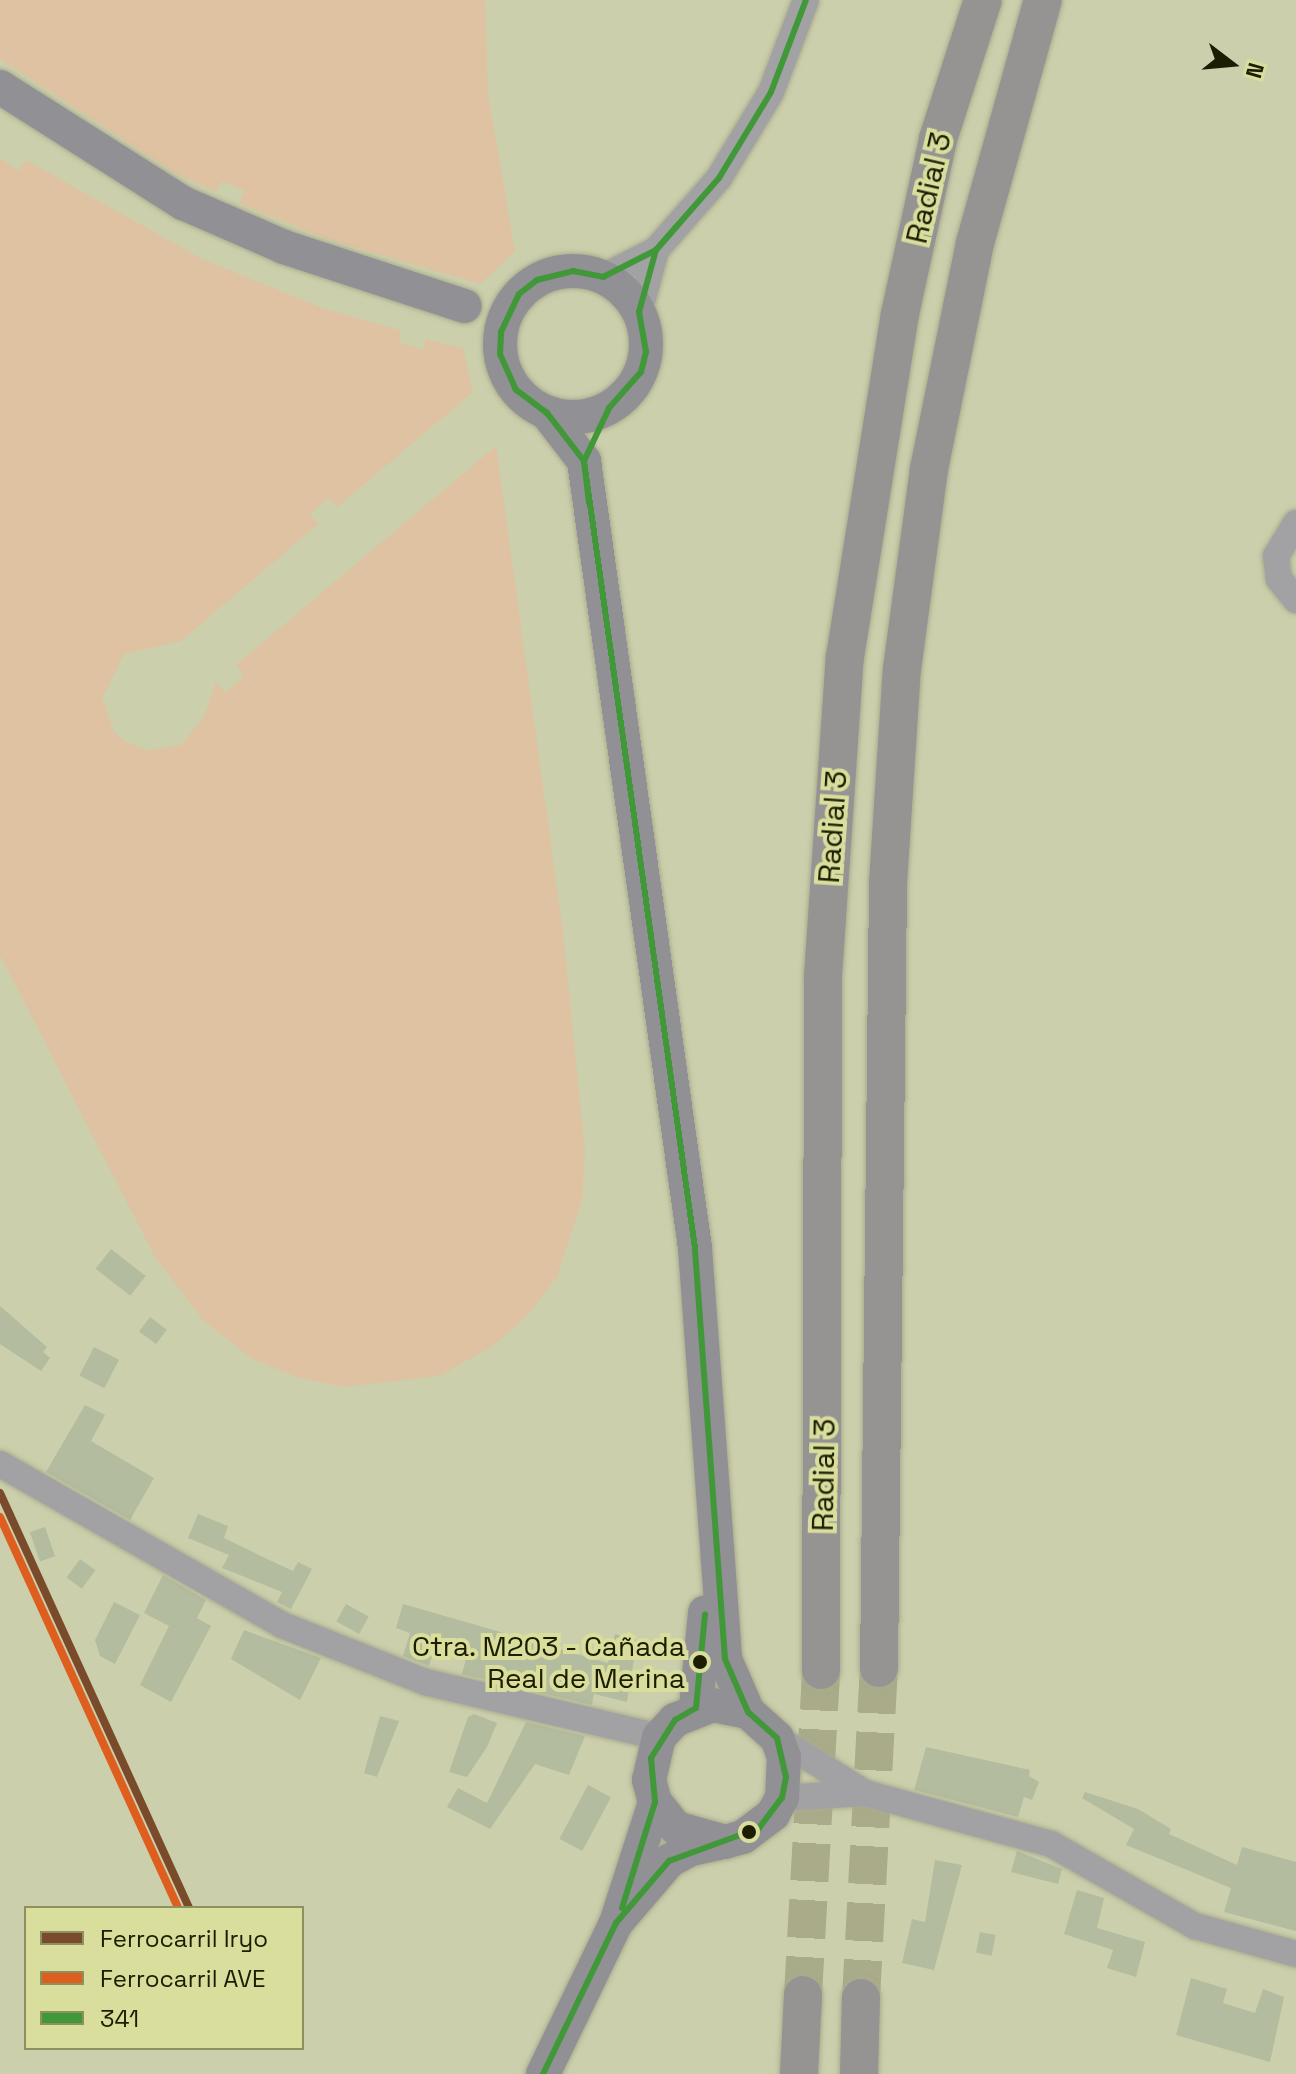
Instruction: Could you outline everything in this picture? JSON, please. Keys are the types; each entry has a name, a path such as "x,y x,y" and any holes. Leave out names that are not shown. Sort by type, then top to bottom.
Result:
{"highway":[{"name":"Radial 3","path":"821,1670 823,976 845,657 900,314 938,139 983,0"},
{"name":"Radial 3","path":"879,1668 888,883 902,669 929,469 975,243 1043,0"},
{"path":"799,2073 803,1995"},
{"path":"859,2074 861,1998"}],"main road":[{"path":"0,87 183,203 284,247 465,306 519,294 557,272 603,277 639,312 646,352 641,372 609,408 584,461"},
{"path":"500,354 501,332 519,294"},
{"path":"465,306 500,354 516,390 547,413 584,461 695,1248 725,1659 748,1712 777,1738 785,1767 782,1798 759,1828 669,1861 616,1923"},
{"path":"547,413 589,416 609,408"},
{"path":"696,1708 711,1480"},
{"path":"543,2074 616,1923 655,1802 650,1769 659,1737 696,1708 748,1712"},
{"path":"655,1802 684,1833 725,1842"}],"street":[{"path":"603,277 656,250 719,178 771,92 806,0"},
{"path":"639,312 656,250"},
{"path":"1296,523 1276,556 1279,579 1296,600"},
{"path":"0,1464 282,1625 425,1682 659,1737"},
{"path":"777,1738 865,1793 1051,1844 1195,1926 1296,1954"},
{"path":"782,1798 865,1793"}],"shaded area":[{"path":"0,0 485,0 488,94 515,251 480,284 327,239 239,203 245,191 222,181 216,192 177,174 0,59"},
{"path":"0,158 19,171 26,160 202,259 325,309 400,330 399,343 423,350 426,339 463,348 473,392 337,507 329,498 310,514 318,524 181,641 124,654 102,698 114,732 126,742 146,750 181,745 204,717 216,682 226,692 244,676 236,665 496,446 563,932 585,1152 582,1199 557,1277 527,1316 493,1346 439,1376 344,1387 297,1377 251,1358 203,1320 155,1257 0,955"}],"building":[{"path":"111,1249 146,1276 130,1296 96,1269"},
{"path":"0,1306 47,1347 43,1352 50,1358 41,1371 0,1344"},
{"path":"150,1317 167,1330 156,1344 139,1331"},
{"path":"94,1347 119,1360 104,1388 79,1376"},
{"path":"85,1405 105,1415 91,1441 154,1478 130,1520 46,1472"},
{"path":"198,1514 228,1526 224,1538 265,1558 293,1571 298,1562 312,1569 291,1609 277,1602 282,1592 222,1568 229,1555 188,1538"},
{"path":"45,1527 55,1556 40,1562 30,1532"},
{"path":"80,1559 95,1570 82,1589 66,1578"},
{"path":"163,1575 206,1600 197,1618 211,1626 171,1702 140,1685 169,1626 144,1613"},
{"path":"114,1602 140,1615 115,1664 100,1656 95,1640"},
{"path":"346,1604 369,1617 359,1634 336,1621"},
{"path":"403,1604 608,1663 615,1634 637,1640 627,1702 594,1694 592,1705 462,1674 467,1655 435,1647 429,1666 403,1656 410,1633 396,1628"},
{"path":"244,1630 321,1658 300,1700 231,1659"},
{"path":"474,1714 497,1723 487,1747 467,1777 449,1772 468,1717"},
{"path":"380,1716 399,1721 377,1777 364,1773"},
{"path":"526,1722 585,1736 569,1775 535,1764 490,1829 447,1807 458,1788 487,1803"},
{"path":"926,1747 1030,1770 1029,1776 1039,1782 1032,1800 1024,1797 1018,1817 914,1790"},
{"path":"588,1785 611,1797 582,1851 559,1839"},
{"path":"1085,1792 1138,1809 1171,1829 1169,1834 1237,1865 1242,1847 1296,1862 1296,1931 1224,1912 1231,1888 1126,1845 1134,1829 1082,1798"},
{"path":"1017,1851 1062,1869 1058,1884 1011,1872"},
{"path":"935,1860 962,1865 934,1970 902,1963 912,1919 925,1922"},
{"path":"1077,1890 1104,1898 1097,1928 1145,1942 1136,1977 1107,1968 1113,1950 1064,1934"},
{"path":"980,1932 996,1935 992,1956 976,1953"},
{"path":"1191,1978 1227,1989 1223,2003 1255,2013 1263,1989 1284,1997 1270,2062 1176,2035"}],"tunnel":[{"path":"861,1998 879,1668"},
{"path":"803,1995 821,1670"}],"rail line":[{"name":"Iryo","path":"0,1493 188,1906"},
{"name":"AVE","path":"0,1517 177,1906"}],"transit line":[{"name":"341","path":"543,2074 616,1923 669,1861 759,1828 782,1798 786,1777 777,1738 748,1712 725,1659 695,1248 584,461 547,413 516,390 500,354 501,332 519,294 537,280 573,271 603,277 656,250 719,178 771,92 806,0"},
{"name":"341","path":"589,503 584,461 609,408 641,372 646,352 639,312 656,250 678,225"},
{"name":"341","path":"622,1908 655,1802 651,1758 675,1720 696,1708 705,1614"}],"place":[{"name":"Ctra. M203 - Cañada Real de Merina","path":"700,1662"}]}
